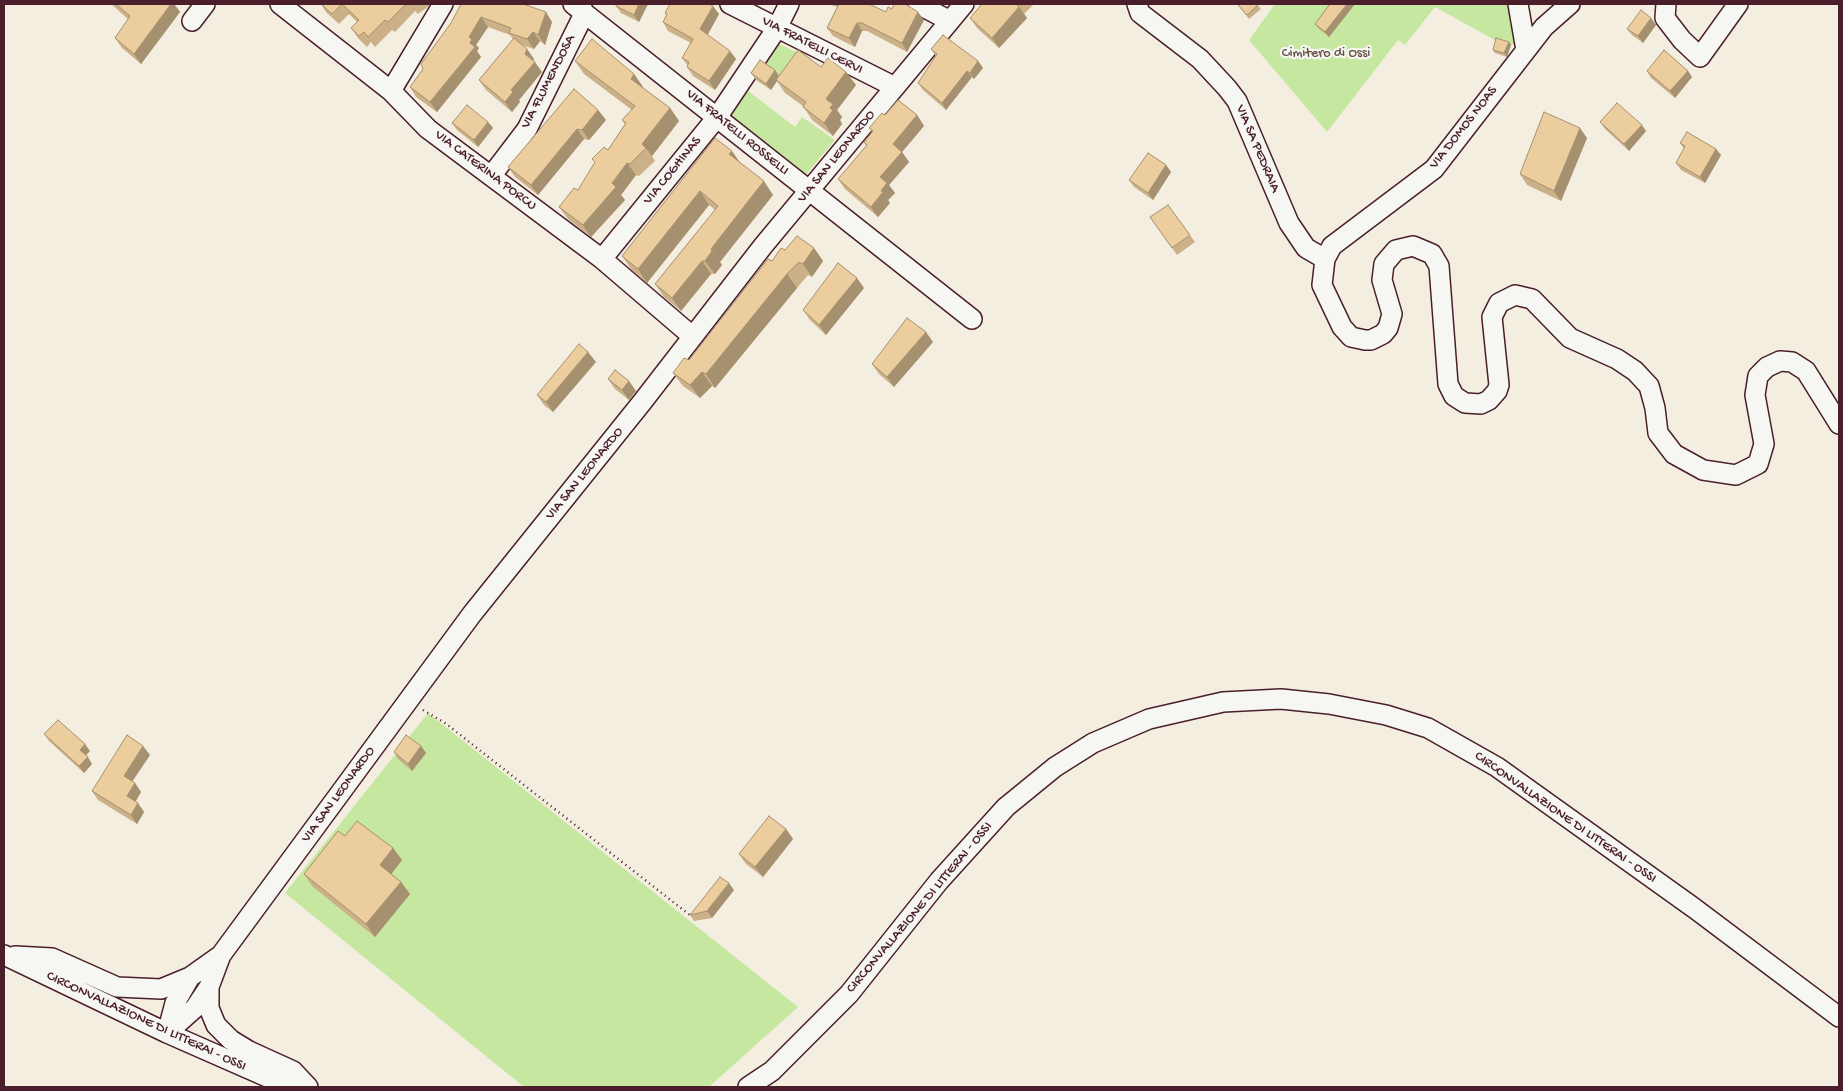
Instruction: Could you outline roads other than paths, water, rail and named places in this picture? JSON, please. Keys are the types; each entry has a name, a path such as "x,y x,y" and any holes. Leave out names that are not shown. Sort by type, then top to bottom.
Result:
{"street":[{"path":"192,21 205,4"},
{"path":"391,91 443,4"},
{"name":"VIA FRATELLI CERVI","path":"730,4 894,87"},
{"name":"VIA COGHINAS","path":"602,259 718,116 777,28 789,4"},
{"path":"918,4 950,21"},
{"name":"VIA SAN LEONARDO","path":"168,1033 195,1008 209,987 222,955 472,614 762,246 809,191 845,144 964,4"},
{"name":"VIA SA PEDRAIA","path":"1137,4 1140,13 1200,59 1237,101 1289,223 1306,248 1325,259"},
{"path":"1518,4 1526,50"},
{"path":"1522,4 1544,27"},
{"name":"VIA DOMOS NOAS","path":"1325,259 1332,246 1434,169 1544,27 1570,4"},
{"path":"1666,4 1666,18 1682,40 1700,57 1738,4"},
{"name":"VIA FRATELLI ROSSELLI","path":"578,7 972,319"},
{"name":"VIA FLUMENDOSA","path":"492,175 527,129 582,18 578,7"},
{"name":"VIA CATERINA PORCU","path":"286,8 391,91 428,129 602,259 692,336"},
{"path":"1325,259 1322,285 1342,328 1352,337 1371,340 1383,334 1390,322 1390,306 1382,272 1389,256 1396,250 1413,246 1432,254 1441,274 1448,384 1454,396 1465,403 1481,404 1489,400 1497,391 1499,385 1492,317 1499,303 1515,295 1532,299 1570,338 1617,359 1634,371 1648,386 1655,408 1658,433 1674,454 1704,470 1736,475 1758,464 1764,444 1755,395 1758,376 1766,367 1780,361 1792,362 1806,371 1839,424"},
{"name":"CIRCONVALLAZIONE DI LITTERAI - OSSI","path":"748,1087 772,1071 849,994 939,882 1006,808 1055,767 1093,743 1149,719 1223,702 1281,699 1329,704 1386,715 1428,728 1496,767 1686,903 1839,1017"},
{"path":"5,955 52,958 117,987 161,989 190,977"},
{"name":"CIRCONVALLAZIONE DI LITTERAI - OSSI","path":"5,955 168,1033 290,1087"},
{"name":"VIA SAN LEONARDO","path":"168,1033 175,1003 190,977 222,955"},
{"path":"209,987 209,1008 216,1025 231,1040 249,1051 293,1071 308,1087"}],"park label":[{"name":"Cimitero di Ossi","path":"1326,54"}]}
